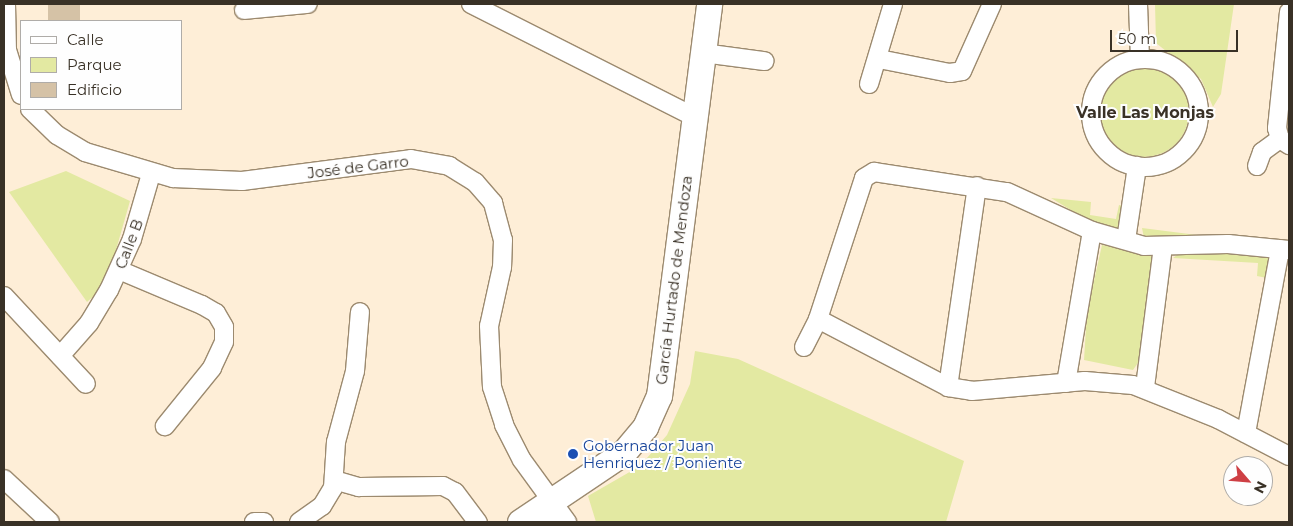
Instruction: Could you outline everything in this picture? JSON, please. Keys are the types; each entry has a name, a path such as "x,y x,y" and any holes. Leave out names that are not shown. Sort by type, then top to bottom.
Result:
{"street":[{"path":"6,4 7,50 20,92"},
{"path":"244,10 308,4"},
{"path":"471,4 695,117"},
{"name":"García Hurtado de Mendoza","path":"520,522 549,512 633,444 656,404 709,4"},
{"path":"869,84 879,59 894,4"},
{"path":"879,59 950,73 962,71 992,4"},
{"path":"1138,4 1140,59"},
{"path":"1257,166 1262,152 1285,142 1277,128 1289,12"},
{"path":"703,53 764,61"},
{"path":"1140,59 1161,61 1180,72 1193,89 1198,109 1195,130 1180,152 1157,165 1137,166 1105,149 1091,117 1095,94 1104,78 1117,66 1140,59"},
{"name":"José de Garro","path":"31,110 70,145 151,174 195,181 242,181 424,159 449,166 475,182 493,203 503,240 502,267 489,326 492,387 512,443 549,512 567,522"},
{"path":"1126,240 1137,166"},
{"path":"804,347 818,319 867,175 879,172 977,186 1029,198 1092,231 1126,240 1163,247 1228,244 1285,249 1246,433"},
{"name":"Calle B","path":"60,356 98,311 119,270 151,174"},
{"path":"948,386 977,186"},
{"path":"1066,383 1092,231"},
{"path":"1145,387 1163,247"},
{"path":"119,270 210,309 224,327 224,342 212,368 165,426"},
{"path":"4,296 86,384"},
{"path":"299,522 322,506 334,480 336,442 355,372 360,312"},
{"path":"818,319 948,386 972,391 1066,383 1104,382 1145,387 1246,433 1289,456"},
{"path":"4,480 50,522"},
{"path":"334,480 366,487 443,486 455,492 478,522"},
{"path":"254,522 264,522"}],"green space":[{"path":"1155,4 1234,4 1221,94 1213,107 1201,79 1156,43"},
{"path":"1144,67 1161,71 1176,80 1185,95 1189,112 1185,129 1176,144 1161,153 1144,157 1127,153 1112,144 1103,129 1099,112 1103,95 1112,80 1127,71"},
{"path":"66,171 130,201 106,285 87,302 9,192"},
{"path":"1051,198 1091,202 1090,215 1116,219 1119,205 1123,206 1119,231 1089,221"},
{"path":"1142,228 1197,235 1144,238"},
{"path":"1102,245 1149,254 1153,259 1146,327 1140,360 1133,370 1084,360 1087,312"},
{"path":"1196,251 1265,255 1270,260 1267,278 1257,276 1258,263 1173,258 1181,252"},
{"path":"695,351 738,359 964,461 946,522 596,522 588,496 640,466 667,435 690,384"}],"building":[{"path":"48,4 80,4 80,20 48,20"}],"place":[{"name":"Gobernador Juan Henriquez / Poniente","path":"573,454"}],"district":[{"name":"Valle Las Monjas","path":"1145,113"}]}
